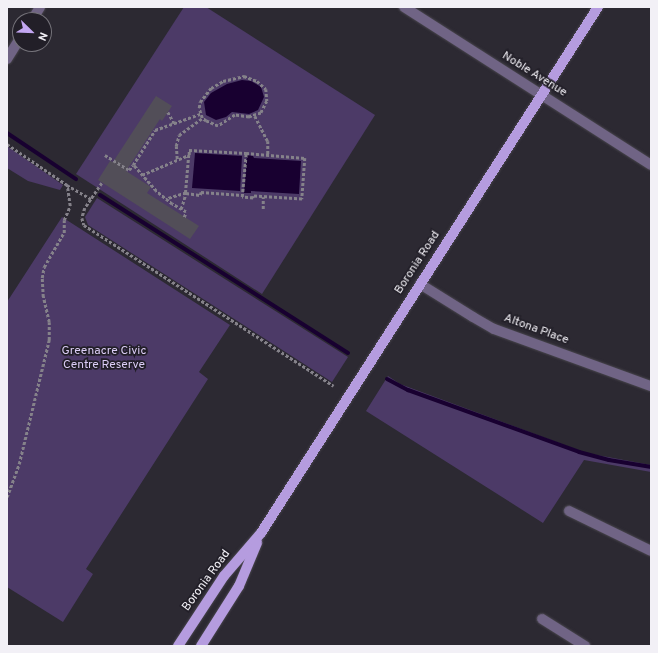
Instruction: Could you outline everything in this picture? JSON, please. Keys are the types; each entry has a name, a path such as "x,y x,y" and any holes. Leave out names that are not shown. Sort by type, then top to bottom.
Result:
{"main road":[{"name":"Boronia Road","path":"178,646 224,576 261,533 598,7"},
{"name":"Boronia Road","path":"201,646 239,586 261,533"}],"street":[{"name":"Noble Avenue","path":"404,7 651,165"},
{"name":"Altona Place","path":"420,284 473,317 494,328 651,386"},
{"path":"569,511 651,551"},
{"path":"542,619 585,646"}],"path":[{"path":"244,76 251,77 262,84 268,94 264,110 255,116 249,117 235,115 218,126 202,118 200,114 200,102 211,88 223,81 244,76"},
{"path":"168,112 174,123"},
{"path":"105,154 130,170 155,130 200,114"},
{"path":"255,116 268,141 268,155"},
{"path":"177,159 176,146 179,136 202,118"},
{"path":"7,144 67,185 91,198"},
{"path":"166,199 186,193 200,195 201,192 242,195 242,197 247,198 253,198 253,196 302,199 305,158 189,150 186,193 181,210"},
{"path":"242,195 246,153"},
{"path":"142,174 189,155"},
{"path":"133,165 166,199 186,212 184,217"},
{"path":"102,183 91,198 83,213 84,225 334,386"},
{"path":"7,497 19,464 49,340 50,326 43,297 42,278 44,267 64,233 64,220 70,206 67,185"},
{"path":"263,197 263,209"}],"green space":[{"path":"184,7 206,7 375,115 262,294 76,174"},
{"path":"7,146 63,185 60,190 28,181 7,168"},
{"path":"97,198 348,357 332,382 88,225 85,217"},
{"name":"Greenacre Civic Centre Reserve","path":"62,217 230,325 199,372 208,379 86,569 93,574 63,622 7,587 7,302"},
{"path":"388,376 400,384 586,453 651,465 651,472 584,460 543,523 366,411"}],"shaded area":[{"path":"242,80 251,81 261,87 264,97 258,110 249,114 232,112 226,117 216,120 206,115 204,102 211,93 227,84"},
{"path":"195,153 242,156 240,191 192,188"},
{"path":"247,155 253,156 254,158 301,161 299,194 251,191 251,193 244,193"}],"building":[{"path":"156,96 172,106 162,121 160,119 126,171 151,187 147,193 199,226 190,239 98,180 110,161 113,162"}],"waterway":[{"path":"7,133 76,179"},
{"path":"100,195 348,353"},
{"path":"387,379 408,390 579,452 609,460 651,467"}]}
